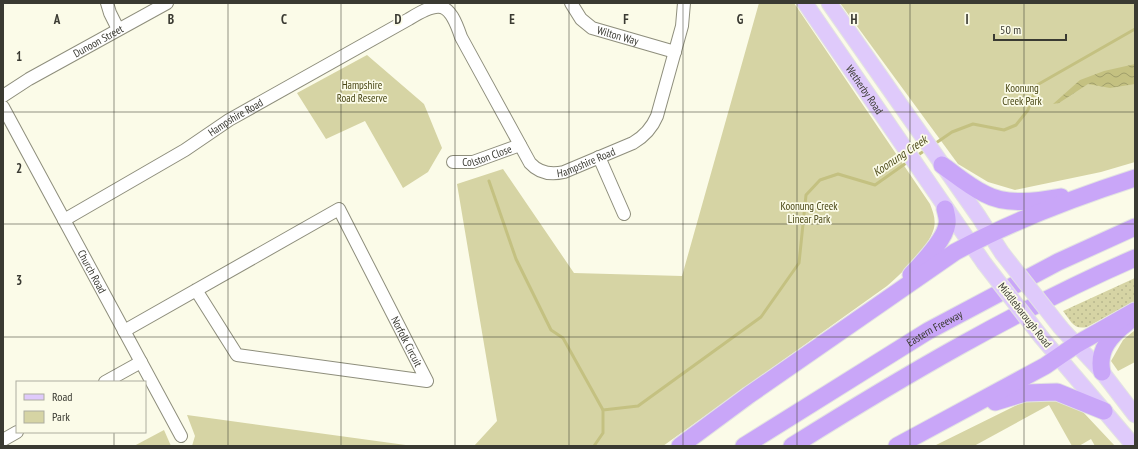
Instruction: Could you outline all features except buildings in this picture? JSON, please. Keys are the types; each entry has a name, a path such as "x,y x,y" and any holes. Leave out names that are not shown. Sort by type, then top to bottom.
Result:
{"highway":[{"path":"942,165 986,195 997,199 1029,201 1087,193"},
{"path":"680,446 749,395 955,252 990,233 1087,193 1135,178"},
{"path":"868,312 907,278 925,259 943,234 947,224 945,209"},
{"name":"Eastern Freeway","path":"744,446 928,331 1058,262 1135,227"},
{"path":"792,446 868,398 1030,308 1135,258"},
{"path":"897,446 1046,366 1058,356 1077,344 1135,311"},
{"path":"1102,372 1100,362 1102,349 1121,327 1135,318"},
{"path":"962,412 1025,393 1057,392 1104,411"}],"main road":[{"name":"Wetherby Road","path":"804,3 924,177"},
{"name":"Wetherby Road","path":"829,3 942,165"},
{"name":"Middleborough Road","path":"942,165 1002,252 1061,328 1102,372 1135,416"},
{"name":"Middleborough Road","path":"924,177 970,244 1042,338 1134,446"}],"street":[{"path":"108,3 121,28"},
{"name":"Dunoon Street","path":"3,96 29,79 167,3"},
{"name":"Wilton Way","path":"571,3 581,19 592,28 601,32 674,52"},
{"name":"Hampshire Road","path":"64,220 185,150 229,120 409,19 446,7 520,145 533,166 550,174 564,172 633,143 642,138 652,127 657,116 683,21 684,3"},
{"name":"Dunoon Street","path":"3,89 29,79"},
{"name":"Church Road","path":"4,111 181,436"},
{"name":"Colston Close","path":"452,162 473,162 520,145"},
{"path":"600,157 624,214"},
{"name":"Norfolk Circuit","path":"124,331 196,290 339,209 427,381 237,355 196,290"},
{"path":"107,381 141,362"},
{"path":"3,440 16,433"}],"green space":[{"name":"Koonung Creek Linear Park","path":"759,3 794,3 930,204 935,225 927,244 914,260 887,286 663,446 474,446 497,421 457,184 503,169 574,273 682,276"},
{"name":"Koonung Creek Park","path":"840,3 1135,3 1135,162 1101,172 1015,190 988,182 958,164"},
{"name":"Hampshire Road Reserve","path":"367,55 424,104 442,148 428,172 403,188 365,121 326,139 297,93"},
{"path":"1135,278 1135,301 1087,327 1082,328 1075,326 1063,311"},
{"path":"1135,330 1135,362 1118,371 1111,361 1123,340"},
{"path":"1049,399 1066,404 1083,412 1115,446 1095,446 1091,439 1079,446 1072,446 1049,405 974,446 934,446 1027,400"},
{"path":"187,415 413,446 192,446 195,436"},
{"path":"164,430 171,446 134,446"}],"water":[{"path":"1135,64 1135,84 1110,88 1088,84 1059,103 1053,104 1080,80 1104,71"}],"waterway":[{"name":"Koonung Creek","path":"933,145 952,132 973,124 1004,130 1016,125 1028,110 1037,85 1135,29"},
{"name":"Koonung Creek","path":"915,157 927,149"},
{"name":"Koonung Creek","path":"594,446 603,433 603,410 638,406 761,317 799,263 806,195 820,180 838,174 875,185 909,161"},
{"path":"489,181 516,259 551,330 563,338 603,410"}]}
